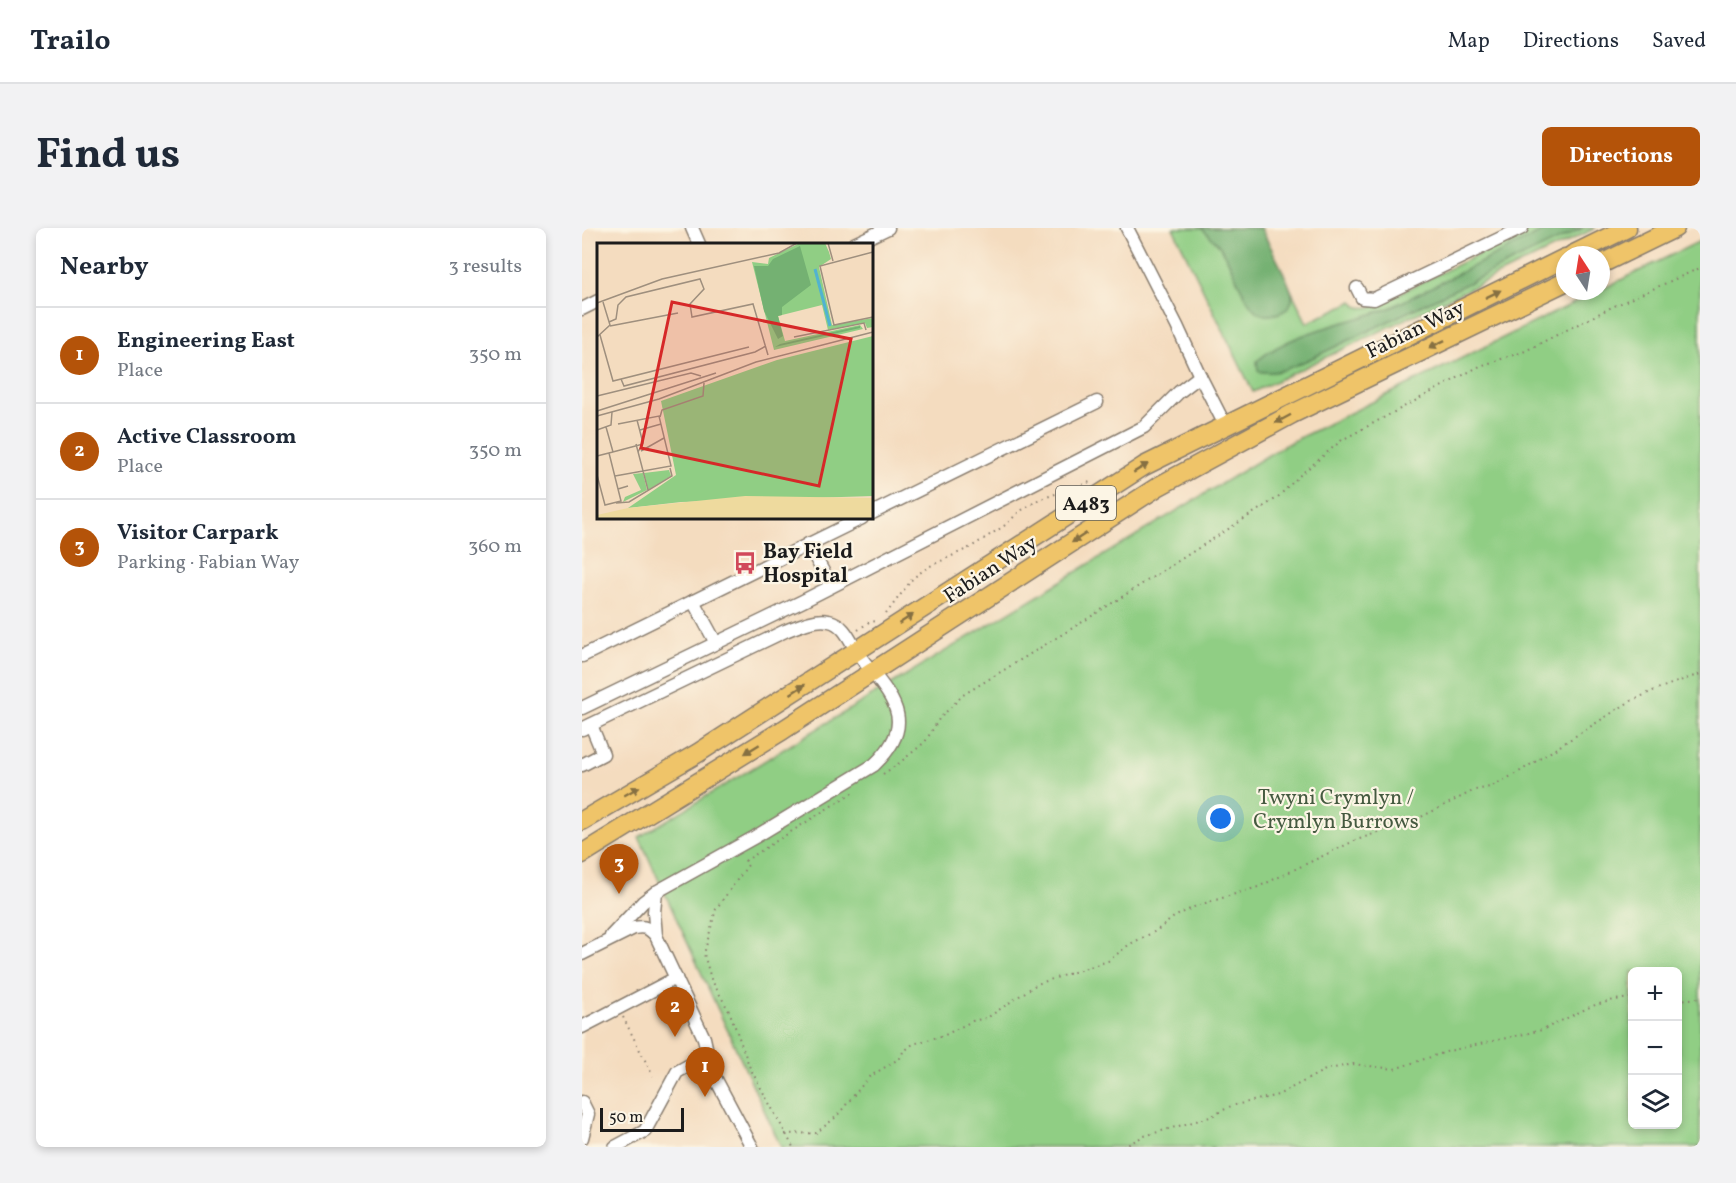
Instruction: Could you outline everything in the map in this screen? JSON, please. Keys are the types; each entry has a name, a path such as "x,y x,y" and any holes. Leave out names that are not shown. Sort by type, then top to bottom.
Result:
{"highway":[{"path":"1590,246 1627,228"},
{"path":"1610,260 1675,228"},
{"name":"Fabian Way","path":"582,821 698,753 852,643 1144,466 1556,262"},
{"name":"Fabian Way","path":"582,854 721,769 1159,486 1292,414 1556,286"}],"street":[{"path":"692,228 699,243"},
{"path":"856,243 888,228"},
{"path":"1127,228 1225,425"},
{"path":"1357,288 1362,298 1374,299 1522,228"},
{"path":"582,309 597,302"},
{"path":"582,708 831,586 1144,427 1179,392 1200,376"},
{"path":"873,513 1097,402"},
{"path":"582,656 860,519"},
{"path":"808,544 831,586"},
{"path":"693,601 716,643"},
{"path":"582,765 603,754 586,727 800,625 818,621 830,621 844,630 872,672 882,682 897,709 897,727 893,742 874,765 737,847 656,892 643,902 605,943"},
{"path":"656,892 654,912 656,936"},
{"path":"582,954 634,928 651,929 704,1038 706,1061 752,1147"},
{"path":"582,1027 675,978"},
{"path":"615,1147 645,1131 677,1072 706,1061"},
{"path":"582,1102 588,1114 582,1138"}],"path":[{"path":"879,776 925,742 939,719 963,695 1277,498 1342,440 1480,366 1523,352 1612,307 1700,268"},
{"path":"785,1134 816,1133 836,1117 869,1077 900,1058 913,1044 945,1035 972,1021 987,1018 1037,984 1108,961 1130,944 1196,906 1258,887 1354,841 1423,816 1475,790 1490,787 1519,772 1629,702 1657,689 1700,674"},
{"path":"745,861 859,789"},
{"path":"737,847 748,865 716,909 704,954 711,979 730,1013 750,1068 793,1147"},
{"path":"1123,1147 1144,1136 1210,1117 1231,1106 1278,1095 1325,1070 1353,1064 1394,1069 1449,1051 1542,1030 1592,1006 1628,998"},
{"path":"1682,1000 1700,998"},
{"path":"619,1008 653,1076"}],"green space":[{"path":"1173,228 1261,228 1307,323 1353,301 1360,307 1371,307 1532,228 1596,228 1556,246 1253,392"},
{"path":"1201,228 1261,228 1291,290 1292,301 1287,308 1271,315 1257,312 1243,293 1223,251"},
{"path":"1549,228 1583,228 1310,359 1278,371 1258,371 1257,361 1288,342 1392,307"},
{"name":"Twyni Crymlyn / Crymlyn Burrows","path":"1700,241 1700,1147 781,1147 639,837 1285,445 1580,300 1610,300 1610,285"}],"place":[{"name":"Bay Field Hospital","path":"745,563"},
{"name":"Visitor Carpark","path":"619,894"},
{"name":"Active Classroom","path":"675,1037"},
{"name":"Engineering East","path":"705,1097"}]}
